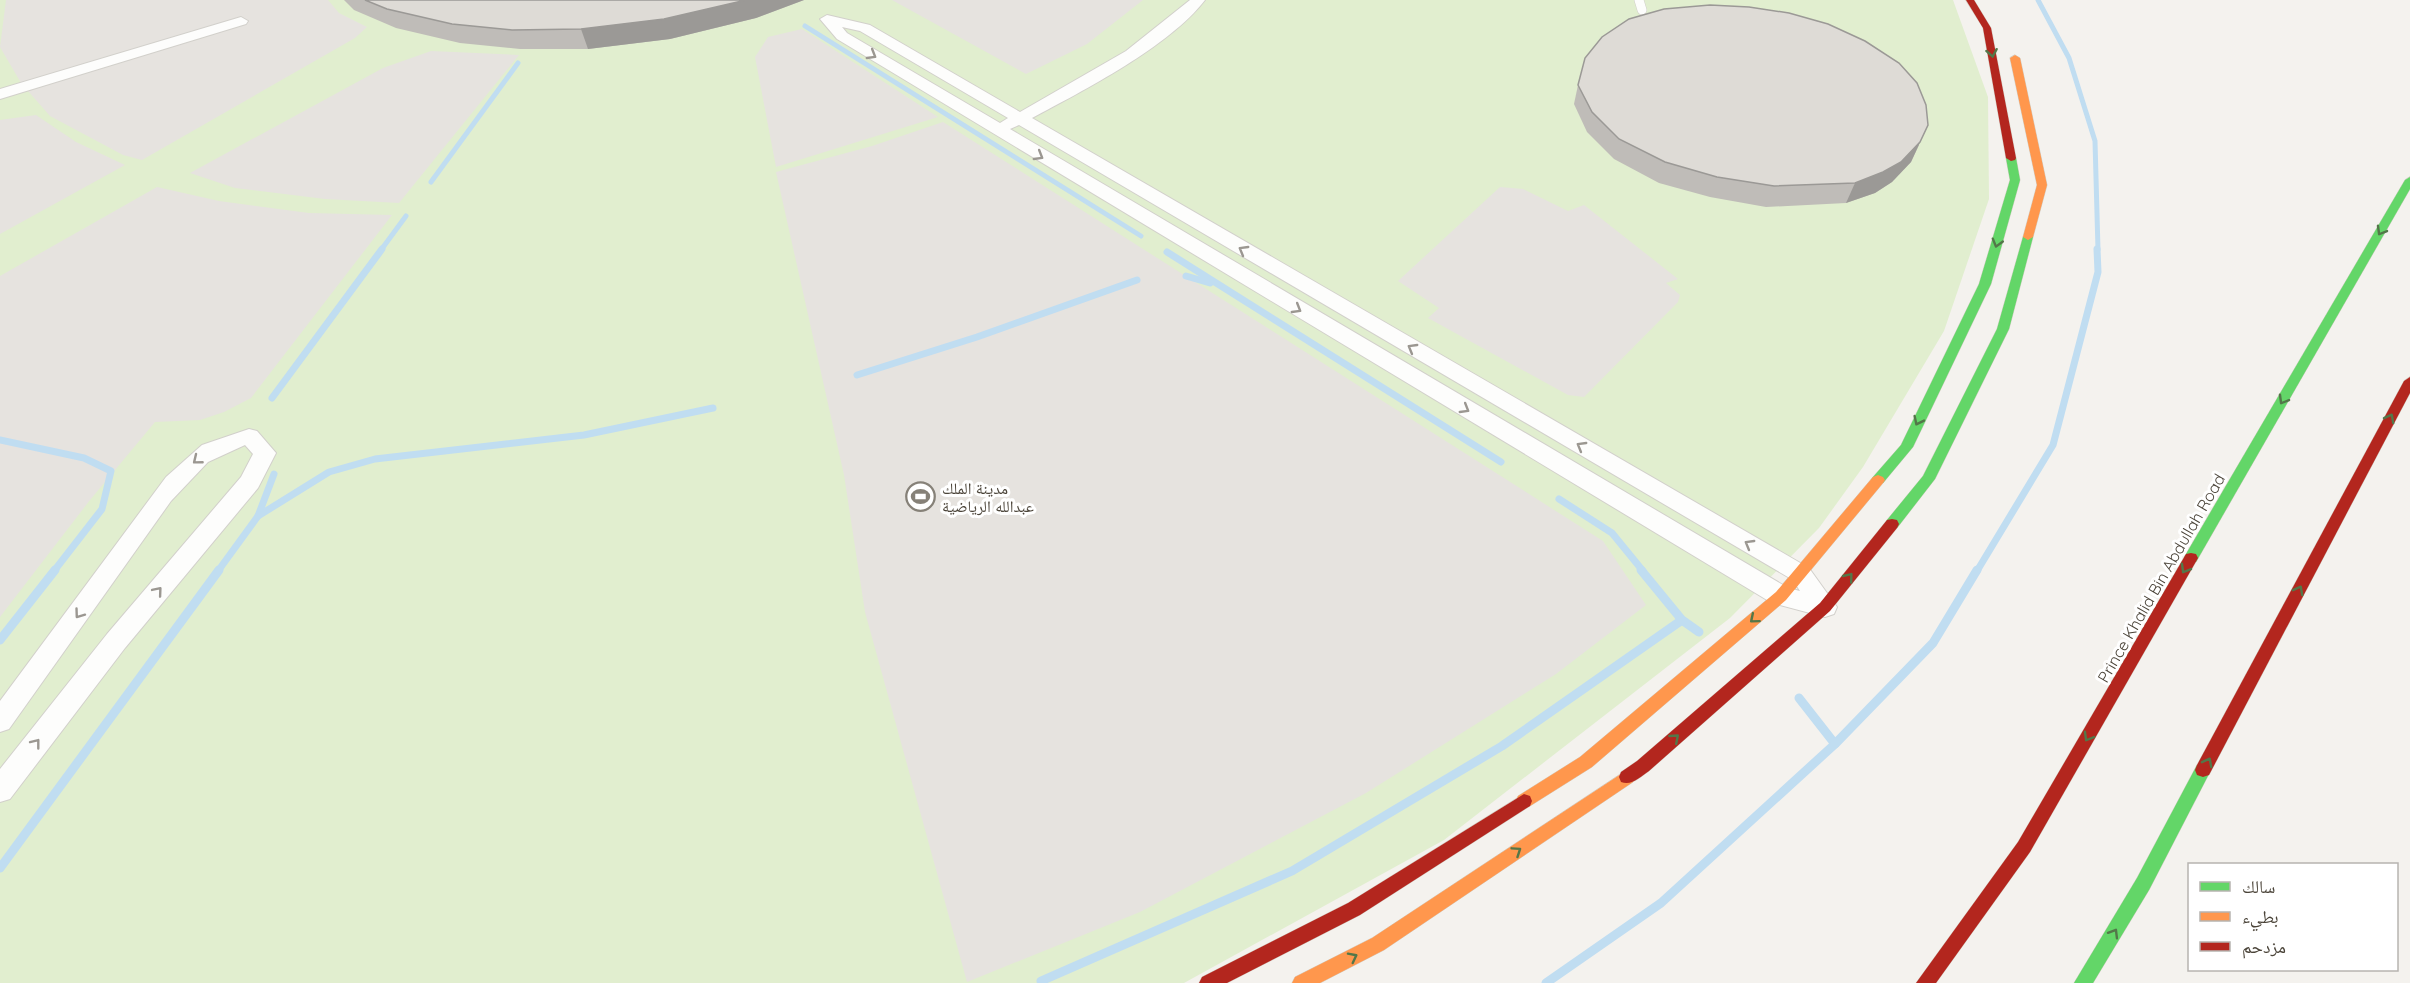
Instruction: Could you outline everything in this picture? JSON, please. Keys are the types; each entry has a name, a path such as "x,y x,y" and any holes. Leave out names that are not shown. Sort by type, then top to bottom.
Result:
{"main road":[{"path":"1208,983 1354,909 1586,762 1781,596 1906,447 1985,284 2015,180 1988,28 1970,0"},
{"path":"1301,983 1378,944 1643,766 1825,607 1928,479 2003,329 2042,185 2012,41"},
{"name":"Prince Khalid Bin Abdullah Road","path":"1925,983 2024,847 2410,180"},
{"path":"2083,983 2143,884 2410,381"}],"street":[{"path":"997,131 1126,59 1168,30 1198,0"},
{"path":"827,19 864,28 1801,574 1825,607 1781,596 997,131 842,36 827,19"},
{"path":"0,94 241,21"},
{"path":"0,721 177,479 192,463 218,444 249,436 265,453 250,482 116,641 0,790"}],"lane":[{"path":"1639,0 1642,10"}],"green space":[{"name":"مدينة الملك عبدالله الرياضية","path":"0,0 1953,0 1988,97 1989,199 1944,331 1863,467 1819,528 1730,618 1444,840 1184,983 0,983"}],"shaded area":[{"path":"6,0 328,0 339,13 367,27 355,38 142,160 123,155 50,116 21,83 0,47"},
{"path":"892,0 1143,0 1087,44 1026,74"},
{"path":"802,29 938,117 776,167 755,57 768,37"},
{"path":"431,51 519,55 399,203 325,199 235,188 190,173 383,68"},
{"path":"36,115 76,142 125,165 0,234 0,120"},
{"path":"943,122 1603,541 1646,605 1556,674 1366,793 1140,912 967,982 865,612 844,475 776,172 872,146"},
{"path":"157,187 219,201 309,213 392,215 251,398 224,412 200,420 155,422 90,500 0,617 0,276"},
{"path":"1500,187 1523,189 1568,211 1584,205 1678,279 1666,283 1680,295 1678,302 1584,397 1568,395 1428,318 1439,308 1398,281"}],"building":[{"path":"365,0 746,0 664,19 581,29 512,30 452,24 387,9"},
{"path":"1710,5 1749,7 1789,13 1828,24 1865,41 1899,63 1917,83 1926,105 1928,125 1920,142 1901,162 1855,183 1774,186 1717,177 1665,162 1619,139 1592,112 1578,85 1585,58 1602,37 1629,19 1664,9"}],"waterway":[{"path":"2038,0 2069,58 2095,141 2098,250"},
{"path":"805,26 1141,236"},
{"path":"431,182 518,63"},
{"path":"381,250 406,216"},
{"path":"272,398 382,249"},
{"path":"1977,571 2053,445 2098,272 2097,249"},
{"path":"1167,252 1501,462"},
{"path":"1186,276 1210,283"},
{"path":"857,375 977,337 1137,280"},
{"path":"258,516 329,472 375,459 584,435 713,408"},
{"path":"0,440 84,458 111,471 102,509 54,571"},
{"path":"258,516 274,474"},
{"path":"1559,499 1612,533 1643,571"},
{"path":"218,571 258,516"},
{"path":"0,640 55,570"},
{"path":"0,868 219,570"},
{"path":"1641,570 1682,620"},
{"path":"1835,744 1933,643 1977,570"},
{"path":"1041,981 1292,871 1502,746 1682,620"},
{"path":"1682,620 1699,632"},
{"path":"1799,698 1835,744"},
{"path":"1546,983 1661,903 1835,744"}],"traffic: fast":[{"path":"1878,480 1906,447 1985,284 2015,180 2011,158"},
{"path":"2191,558 2410,180"},
{"path":"1892,524 1928,479 2003,329 2028,237"},
{"path":"2083,983 2143,884 2203,770"}],"traffic: slow":[{"path":"2015,58 2042,185 2028,237"},
{"path":"1524,801 1586,762 1781,596 1878,480"},
{"path":"1301,983 1378,944 1627,777"}],"traffic: jam":[{"path":"1970,0 1987,28 2011,158"},
{"path":"2203,770 2410,381"},
{"path":"1627,777 1643,766 1825,607 1892,524"},
{"path":"1925,983 2024,847 2191,558"},
{"path":"1208,983 1354,909 1524,801"}],"place":[{"name":"مدينة الملك عبدالله الرياضية","path":"921,497"}]}
